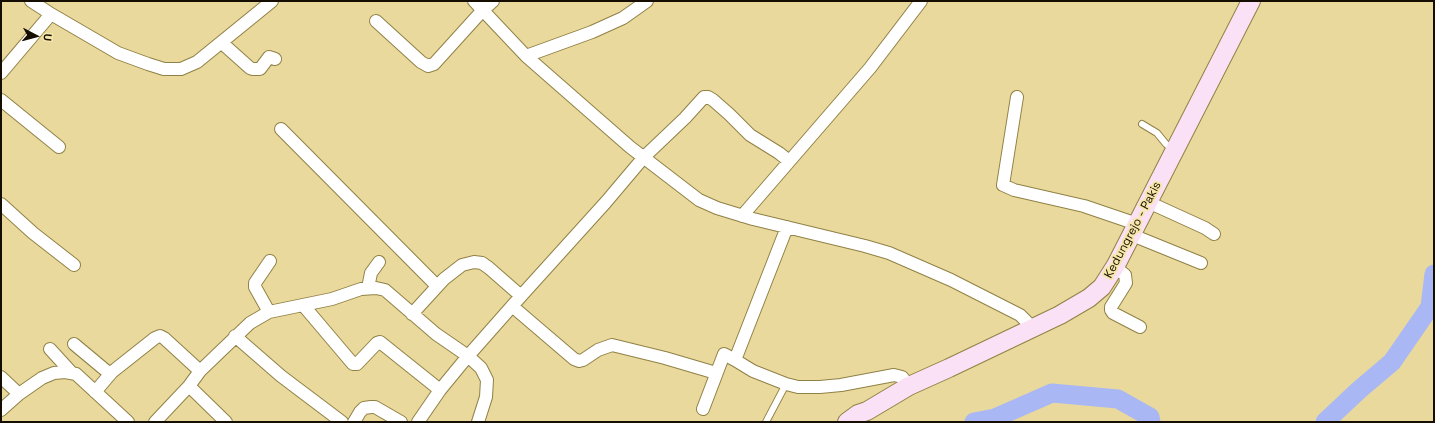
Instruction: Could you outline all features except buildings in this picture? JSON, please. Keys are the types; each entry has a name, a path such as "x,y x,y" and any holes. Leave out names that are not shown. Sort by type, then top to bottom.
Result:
{"main road":[{"name":"Kedungrejo - Pakis","path":"847,422 858,414 867,411 909,386 963,362 1060,315 1089,298 1102,287 1115,268 1135,230 1251,1"}],"street":[{"path":"31,1 118,53 164,69 181,69 197,62 222,43 271,1"},
{"path":"474,1 526,56 630,147 700,200 717,208 747,217 878,249 932,271 1020,315 1027,322 1028,330"},
{"path":"376,21 421,62 428,66 434,64 493,1"},
{"path":"526,56 592,32 623,18 647,1"},
{"path":"747,217 789,161 870,68 921,1"},
{"path":"1,73 51,14"},
{"path":"222,43 253,70 260,69 269,58 275,59"},
{"path":"418,422 440,390 468,356 606,202 644,157 685,118 702,98 706,96 713,100 750,135 789,161"},
{"path":"1017,97 1003,185 1014,190 1084,206 1201,263"},
{"path":"1,100 59,146"},
{"path":"281,129 438,286"},
{"path":"1148,202 1188,220 1214,234"},
{"path":"1,204 33,233 74,265"},
{"path":"735,360 787,227"},
{"path":"269,312 255,287 255,284 256,280 270,261"},
{"path":"370,288 369,283 371,273 379,262"},
{"path":"412,314 444,279 462,265 474,262 482,263 489,268 521,296"},
{"path":"1115,268 1125,275 1126,283 1110,310 1140,327"},
{"path":"160,420 200,371 250,323 269,312 370,288 384,290 436,334 468,356 481,368 487,380 486,397 478,422"},
{"path":"303,305 354,364 357,364 376,343 380,342 440,390"},
{"path":"512,306 574,359 579,361 598,350 612,345 716,373"},
{"path":"95,392 110,374 155,338 160,336 200,371"},
{"path":"235,336 281,376 342,422"},
{"path":"74,344 110,374"},
{"path":"50,349 71,372 76,374 128,422"},
{"path":"703,409 724,354 754,371 786,384 798,387 841,385 894,375 902,377 909,386"},
{"path":"1,410 19,394 42,378 54,373 71,372"},
{"path":"1,377 19,394"},
{"path":"189,386 226,422"},
{"path":"354,422 364,408 375,407 401,422"}],"lane":[{"path":"1142,124 1157,134 1175,151"},
{"path":"766,422 786,384"}],"waterway":[{"path":"1325,422 1392,362 1430,307 1434,274"},
{"path":"974,422 995,418 1052,393 1118,399 1150,417 1151,422"}]}
